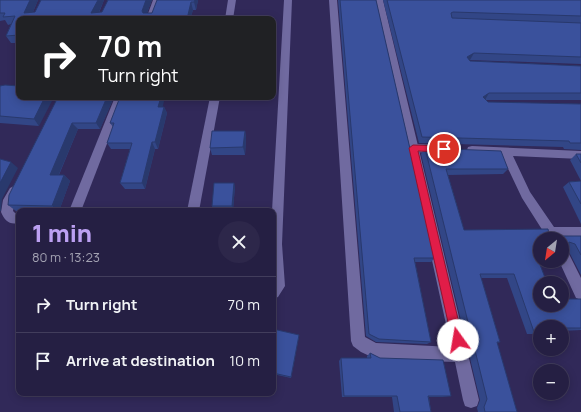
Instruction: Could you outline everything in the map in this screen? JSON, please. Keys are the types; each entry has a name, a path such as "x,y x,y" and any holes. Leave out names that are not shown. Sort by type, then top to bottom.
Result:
{"street":[{"path":"151,16 157,0"},
{"path":"229,16 232,0"},
{"path":"276,288 278,286 276,244 288,0"},
{"path":"332,0 358,341 366,347 376,351 461,355"},
{"path":"379,0 471,400"},
{"path":"76,208 119,100"},
{"path":"194,208 214,100"},
{"path":"413,148 581,155"},
{"path":"505,151 526,195 550,232"},
{"path":"16,218 12,219 7,212 9,200 20,179"},
{"path":"569,234 581,233"},
{"path":"569,268 581,293"}],"building":[{"path":"0,0 30,0 24,13 35,12 41,0 98,0 91,13 102,12 108,0 146,0 142,11 143,13 152,13 157,0 195,0 194,2 191,2 188,16 16,16 16,35 6,36 15,16 3,17 5,13 0,13"},
{"path":"340,0 376,0 435,258 414,258 431,342 379,339 369,334"},
{"path":"387,0 581,0 581,16 451,13 452,18 581,23 581,57 474,53 467,57 470,61 581,66 581,93 489,93 483,97 488,102 581,104 581,143 570,143 569,141 422,137"},
{"path":"0,86 16,86 16,100 44,100 34,119 0,116"},
{"path":"56,100 106,100 96,123 72,123 50,175 64,175 52,206 8,205 9,195"},
{"path":"119,100 160,100 158,107 164,107 155,142 152,142 142,183 120,183 132,143 107,143 114,123 110,123"},
{"path":"212,131 245,131 243,147 210,148"},
{"path":"425,148 501,151 508,169 446,169 464,230 548,229 549,232 533,232 533,268 541,268 544,276 533,276 533,312 569,312 569,299 581,299 581,328 569,328 569,320 533,320 533,329 514,274 480,274 500,342 497,342 517,412 485,412 484,407 487,399"},
{"path":"576,154 581,154 581,163"},
{"path":"0,159 11,162 0,183"},
{"path":"581,181 581,204 569,182"},
{"path":"214,183 234,183 232,206 212,206"},
{"path":"569,236 581,236 581,255 575,244 569,242"},
{"path":"276,330 299,335 291,377 276,374"},
{"path":"370,353 380,358 443,360 451,396 428,396 431,412 400,412 397,396 344,396 341,358 371,358"}],"route":[{"path":"444,149 413,148 458,340"}]}
